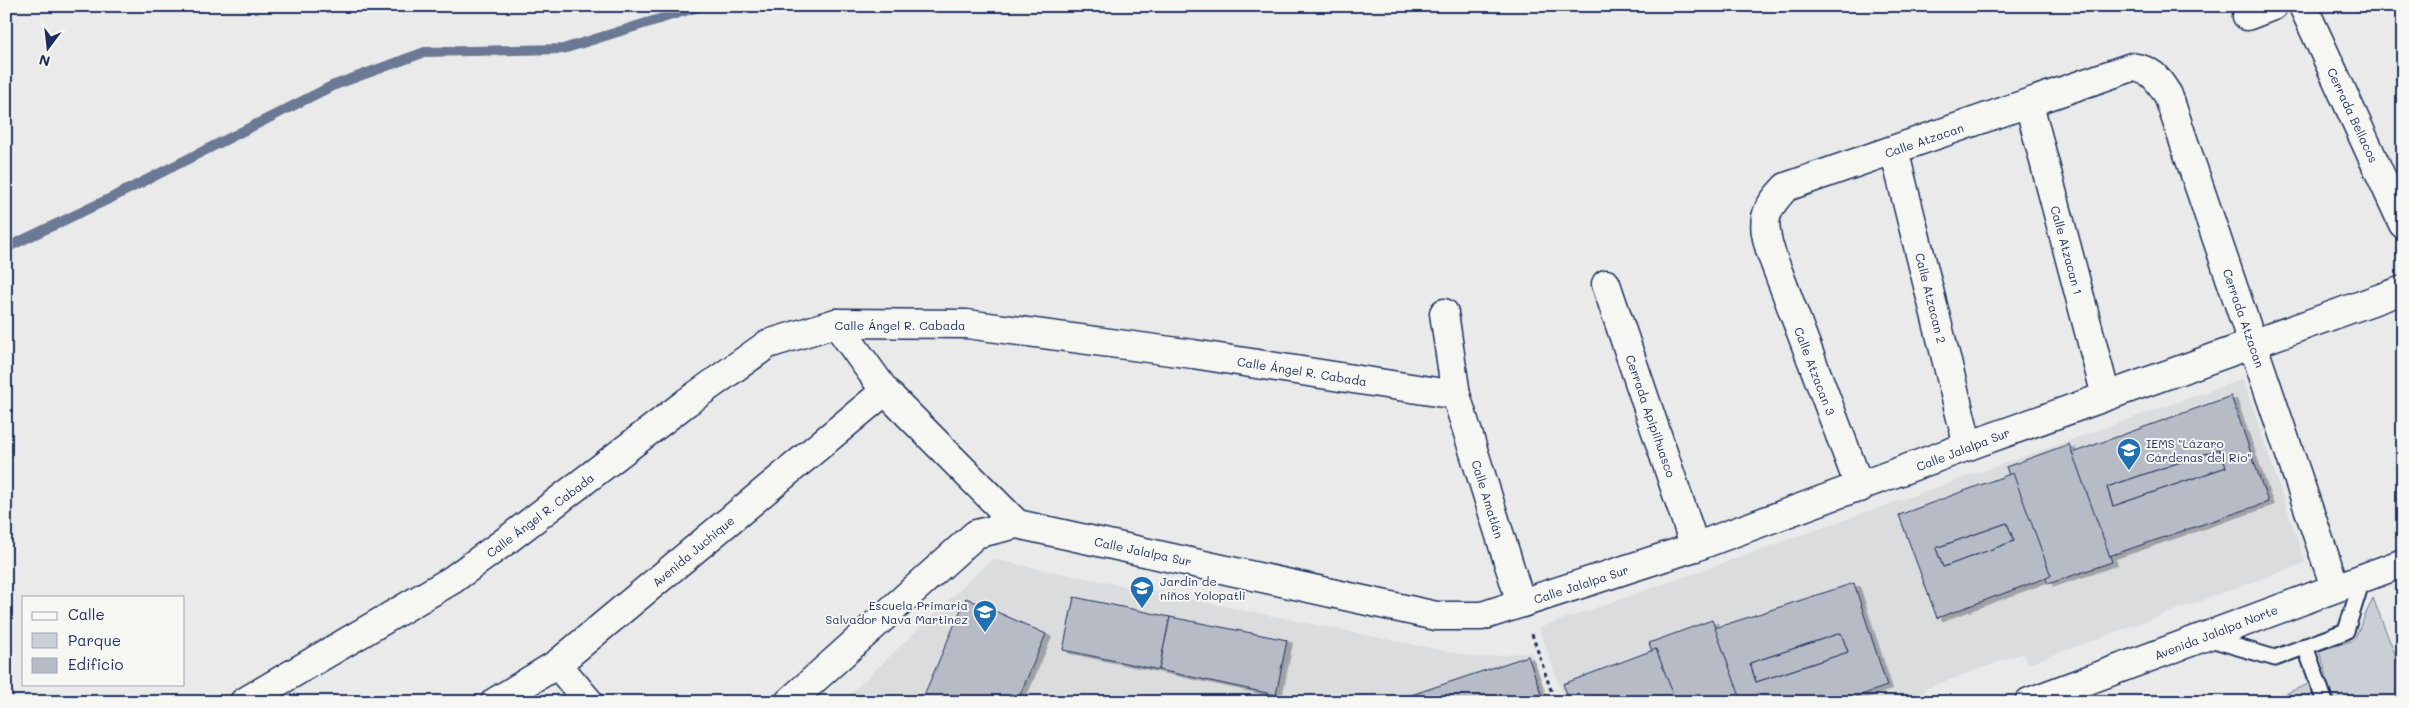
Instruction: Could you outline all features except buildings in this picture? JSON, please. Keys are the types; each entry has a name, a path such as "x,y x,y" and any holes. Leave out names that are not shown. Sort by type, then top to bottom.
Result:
{"street":[{"path":"2247,16 2274,6"},
{"name":"Cerrada Bellacos","path":"2303,6 2403,224"},
{"name":"Calle Atzacan","path":"1771,253 1764,230 1770,204 1786,187 2132,67"},
{"name":"Cerrada Atzacan","path":"2132,67 2146,69 2158,79 2168,96 2335,587"},
{"name":"Calle Atzacan 1","path":"2029,104 2106,396"},
{"name":"Calle Atzacan 2","path":"1894,150 1968,446"},
{"name":"Calle Atzacan 3","path":"1771,253 1860,488"},
{"name":"Cerrada Apipilhuasco","path":"1606,284 1695,547"},
{"name":"Calle Jalalpa Sur","path":"789,702 976,534 1017,524 1436,616 1482,616 1695,547 1860,488 1968,446 2403,290"},
{"name":"Calle Amatlán","path":"1444,313 1456,394 1521,603"},
{"path":"836,324 884,391 1017,524"},
{"name":"Calle Ángel R. Cabada","path":"244,702 452,580 687,402 768,344 836,324 966,324 1192,354 1456,394"},
{"name":"Avenida Juchique","path":"495,702 557,664 884,391"},
{"name":"Avenida Jalalpa Norte","path":"2029,702 2403,563"},
{"path":"557,664 589,702"}],"lane":[{"path":"2202,637 2275,658 2346,631 2364,577"},
{"path":"2305,646 2325,702"}],"path":[{"path":"1531,632 1555,702"}],"shaded area":[{"name":"IEMS \"Lázaro Cárdenas del Río\"","path":"2243,379 2305,563 2028,664 2023,653 1927,688 1918,702 1565,702 1539,628"},
{"name":"Jardin de niños Yolopatli","path":"992,559 1479,658 1531,652 1549,702 842,702"}],"green space":[{"path":"2373,598 2403,675 2403,702 2266,702 2327,676 2319,651 2354,640"}],"waterway":[{"path":"6,248 113,197 332,86 425,52 563,49 701,6"}],"place":[{"name":"IEMS \"Lázaro Cárdenas del Río\"","path":"2129,471"},
{"name":"Jardin de niños Yolopatli","path":"1142,609"},
{"name":"Escuela Primaria Salvador Nava Martinez","path":"985,633"}]}
